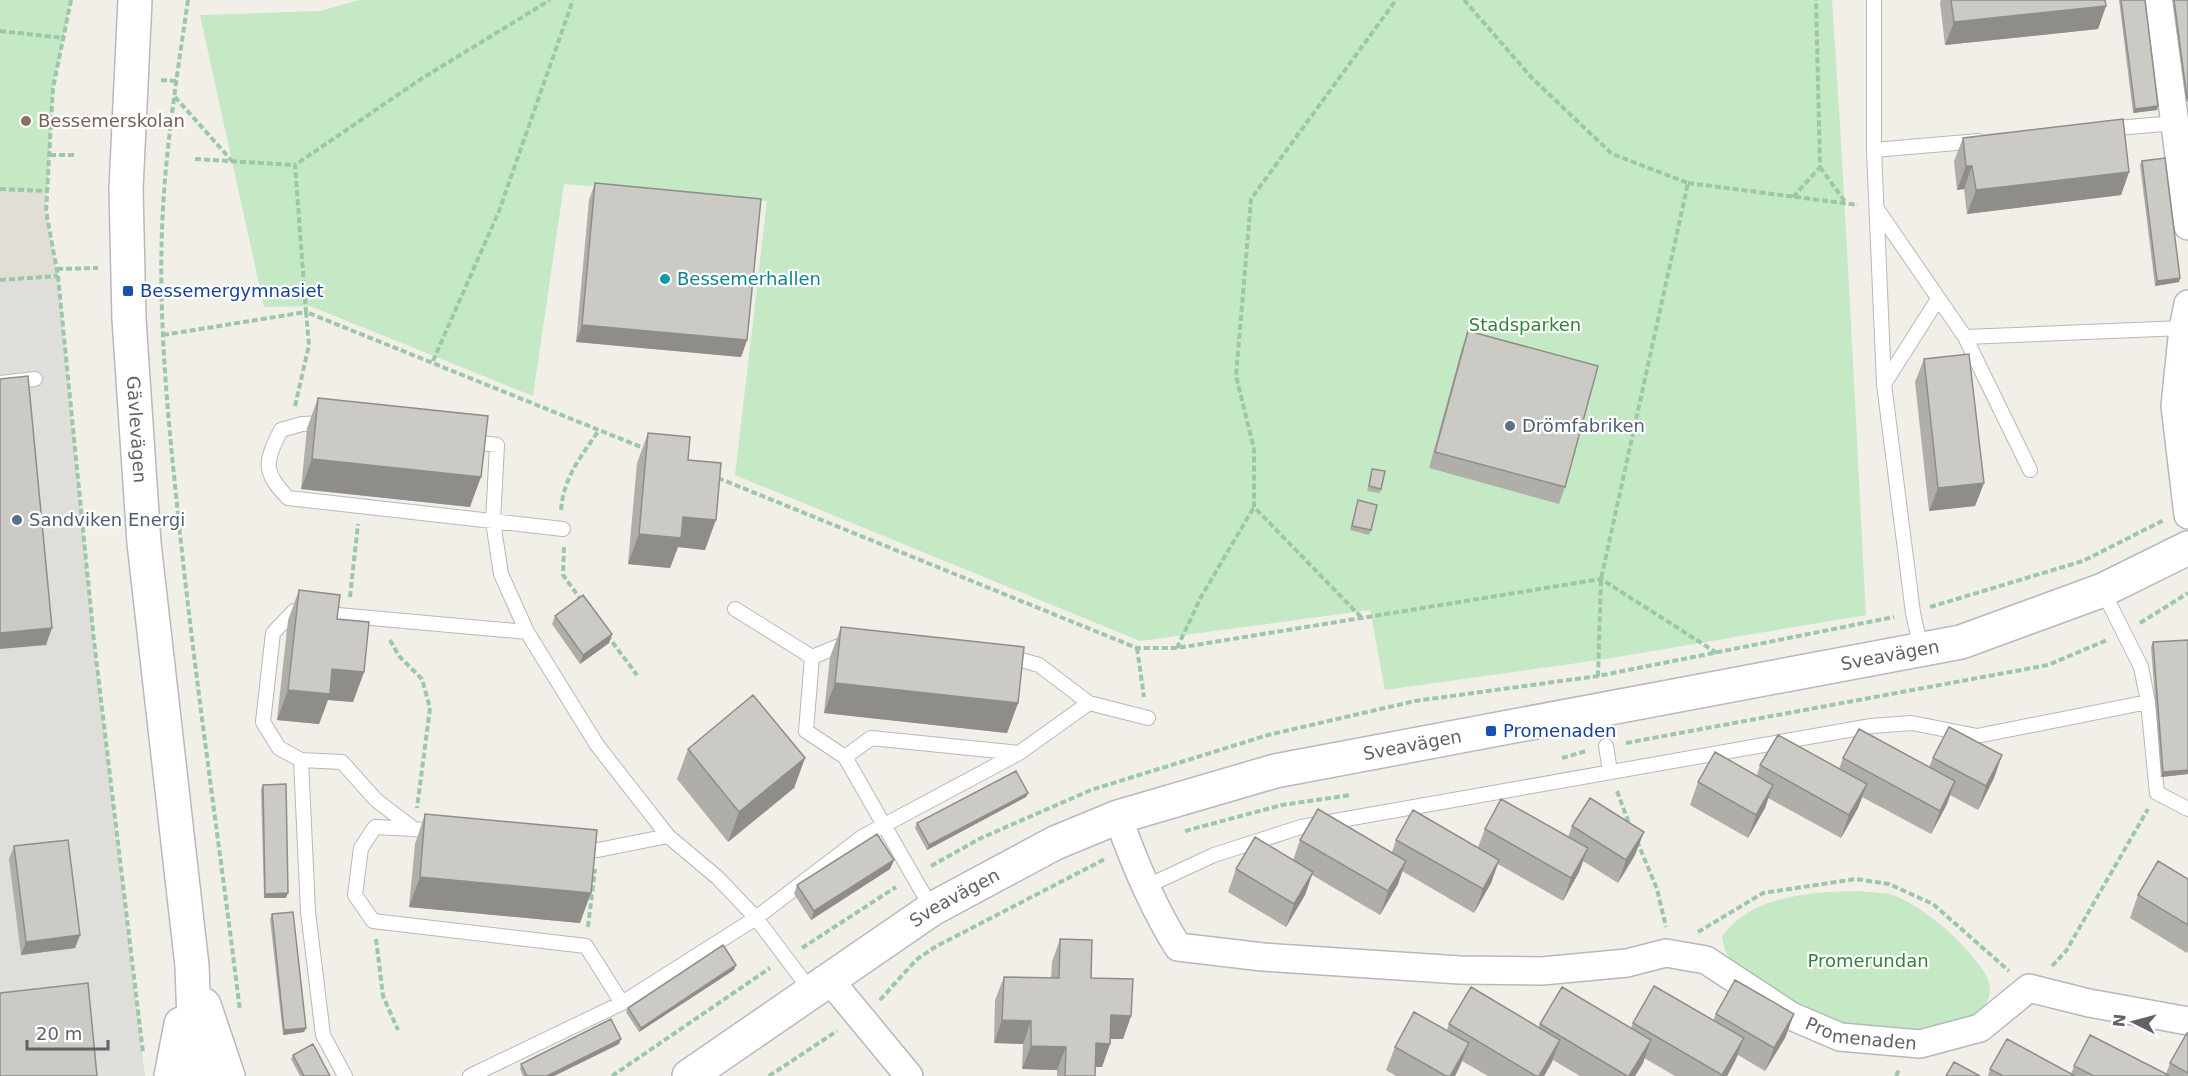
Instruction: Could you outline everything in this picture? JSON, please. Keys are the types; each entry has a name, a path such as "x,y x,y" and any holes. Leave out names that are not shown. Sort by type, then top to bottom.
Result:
{"main road":[{"name":"Gävlevägen","path":"135,0 126,178 129,319 144,543 192,966 196,1076"},
{"name":"Sveavägen","path":"689,1076 932,909 1055,843 1123,832 1275,771 1961,642 2103,590 2188,548"},
{"name":"Gävlevägen","path":"192,966 218,1076"},
{"path":"158,1069 192,966"},
{"path":"192,966 228,1076"}],"street":[{"path":"2159,0 2188,226"},
{"path":"2185,316 2175,406 2188,515"},
{"name":"Promenaden","path":"1123,832 1160,919 1178,947 1370,965 1542,971 1626,963 1665,953 1706,960 1791,1016 1840,1037 1920,1044 1980,1028 2029,988"},
{"path":"820,984 909,1076"},
{"path":"2029,988 2090,1003 2188,1021"}],"lane":[{"path":"1874,0 1874,150 1884,384 1912,613 1921,650"},
{"path":"2094,130 2175,123"},
{"path":"1874,150 1990,140"},
{"path":"1876,208 1965,337 2030,470"},
{"path":"1884,384 1938,299"},
{"path":"1965,337 2185,316"},
{"path":"0,383 35,379"},
{"path":"343,424 303,424 281,430 268,456 273,482 288,498 563,529"},
{"path":"450,439 497,446 493,522 501,574 527,632 597,745 668,836 718,878 820,984"},
{"path":"2103,590 2141,667 2148,702 2157,792 2188,809"},
{"path":"735,609 812,657"},
{"path":"414,829 376,800 342,762 302,760 279,748 263,722 273,633 294,611 527,632"},
{"path":"812,657 860,638"},
{"path":"993,653 1040,666 1089,703 1148,718"},
{"path":"812,657 806,730 845,757 886,825 932,909"},
{"path":"1145,887 1215,855 1301,826 1871,726 1912,723 1977,736 2148,702"},
{"path":"470,1076 622,1003 756,918 862,837 1019,753 1089,703"},
{"path":"845,757 871,738 1019,753"},
{"path":"1606,746 1610,771"},
{"path":"302,760 308,912 323,1035 345,1076"},
{"path":"449,833 375,827 361,848 355,895 373,921 586,946 622,1003"},
{"path":"563,846 598,850 668,836"}],"path":[{"path":"71,0 53,88 46,211 58,276 94,641 158,1069"},
{"path":"188,0 174,96 163,208 163,335 170,437 194,673 242,1022"},
{"path":"195,159 295,165 421,79 549,0"},
{"path":"433,361 499,211 573,0"},
{"path":"1177,648 1200,597 1254,507 1254,449 1236,376 1251,199 1396,0"},
{"path":"1464,0 1532,78 1612,154 1688,183 1876,208"},
{"path":"1816,0 1820,167 1846,204"},
{"path":"0,31 64,38"},
{"path":"174,96 232,161"},
{"path":"50,155 76,156"},
{"path":"281,430 293,413 303,382 309,345 295,165"},
{"path":"1793,197 1820,167"},
{"path":"1602,711 1599,676 1600,579 1688,183"},
{"path":"0,189 47,191"},
{"path":"57,269 103,268"},
{"path":"0,280 58,276"},
{"path":"163,335 306,312 433,361 652,451"},
{"path":"583,603 563,575 563,489 599,430"},
{"path":"715,477 1137,648 1177,648 1600,579 1718,654"},
{"path":"348,616 359,507"},
{"path":"1254,507 1362,618"},
{"path":"1561,758 1606,746 2048,665 2125,633 2188,593"},
{"path":"378,618 399,656 422,679 430,708 414,829"},
{"path":"603,630 637,675"},
{"path":"1137,648 1148,718"},
{"path":"1610,771 1632,829"},
{"path":"1665,953 1763,894 1856,879 1889,884 1933,904 2029,988 2067,951 2157,792"},
{"path":"1183,832 1282,805 1361,794"},
{"path":"916,960 1039,892 1123,832"},
{"path":"1636,839 1666,919 1665,953"},
{"path":"586,946 598,850"},
{"path":"373,921 383,996 398,1030"}],"shaded area":[{"name":"Bessemerskolan","path":"0,0 71,0 53,88 46,211 58,276 0,280"},
{"path":"58,276 94,641 145,1076 0,1076 0,280"}],"green space":[{"name":"Bessemerskolan","path":"0,0 71,0 53,88 47,191 0,189"},
{"name":"Stadsparken","path":"359,0 1832,0 1866,615 1599,660 1385,690 1370,610 1140,641 735,475 767,201 564,184 533,396 310,306 264,307 200,15 320,11"},
{"name":"Promerundan","path":"1862,891 1894,895 1925,913 1951,934 1973,957 1987,977 1990,987 1986,1004 1972,1016 1951,1024 1926,1028 1874,1030 1837,1024 1794,1005 1760,985 1734,964 1726,952 1722,936 1750,911 1785,898"}],"building":[{"path":"1951,0 2105,0 2106,6 1954,22"},
{"path":"2121,0 2145,0 2158,106 2135,109"},
{"path":"2174,0 2188,0 2188,98 2187,98"},
{"path":"2123,119 2129,172 1976,190 1972,166 1966,166 1963,138"},
{"path":"2165,158 2180,278 2157,281 2142,161"},
{"name":"Bessemerhallen","path":"595,183 761,199 747,340 582,325"},
{"name":"Drömfabriken","path":"1468,331 1598,366 1565,487 1435,452"},
{"path":"1969,354 1984,483 1938,488 1924,359"},
{"name":"Sandviken Energi","path":"28,376 52,628 0,633 0,379"},
{"path":"318,398 488,416 481,477 312,459"},
{"path":"648,433 690,437 688,460 721,463 716,520 683,517 681,538 639,534"},
{"path":"1372,469 1385,471 1381,489 1369,486"},
{"path":"1358,500 1377,505 1371,530 1352,526"},
{"path":"299,590 340,595 337,619 369,622 364,672 332,669 330,694 288,690"},
{"path":"583,595 612,634 583,655 555,616"},
{"path":"841,627 1024,647 1018,703 835,683"},
{"path":"2188,640 2188,770 2163,772 2153,642"},
{"path":"753,695 805,758 739,812 688,749"},
{"path":"1949,727 2002,755 1986,786 1933,758"},
{"path":"1859,729 1955,781 1940,811 1843,758"},
{"path":"1778,735 1867,784 1849,815 1760,765"},
{"path":"1715,752 1773,785 1756,815 1698,782"},
{"path":"1016,771 1028,793 929,845 917,823"},
{"path":"286,784 288,893 265,894 263,785"},
{"path":"1590,798 1644,832 1626,860 1572,826"},
{"path":"1501,799 1588,848 1571,878 1485,829"},
{"path":"1318,809 1406,861 1388,891 1300,840"},
{"path":"1413,810 1499,860 1483,889 1396,840"},
{"path":"425,814 597,830 591,893 420,877"},
{"path":"877,834 894,860 814,911 797,885"},
{"path":"1255,837 1313,872 1294,904 1236,869"},
{"path":"68,840 80,935 26,942 14,846"},
{"path":"2158,861 2188,879 2188,925 2138,895"},
{"path":"293,912 306,1028 284,1030 272,914"},
{"path":"1060,939 1092,940 1091,978 1133,979 1131,1016 1111,1015 1110,1044 1096,1043 1095,1076 1065,1076 1066,1047 1031,1046 1031,1021 1002,1020 1004,977 1059,978"},
{"path":"723,945 736,965 641,1028 628,1008"},
{"path":"1735,980 1794,1014 1774,1048 1716,1014"},
{"path":"88,983 97,1076 0,1076 0,993"},
{"path":"1654,986 1744,1038 1722,1075 1633,1023"},
{"path":"1471,987 1560,1040 1539,1076 1449,1024"},
{"path":"1562,987 1651,1040 1629,1076 1540,1024"},
{"path":"1414,1012 1469,1043 1450,1076 1446,1076 1395,1047"},
{"path":"611,1019 621,1039 547,1076 527,1076 521,1064"},
{"path":"2188,1033 2188,1073 2170,1063"},
{"path":"2090,1035 2170,1076 2094,1076 2074,1066"},
{"path":"2007,1039 2075,1076 2003,1076 1990,1069"},
{"path":"313,1044 330,1076 304,1076 293,1055"},
{"path":"1954,1062 1980,1076 1946,1076"}],"place":[{"name":"Bessemerskolan","path":"26,121"},
{"name":"Bessemerhallen","path":"665,279"},
{"name":"Bessemergymnasiet","path":"128,291"},
{"name":"Drömfabriken","path":"1510,426"},
{"name":"Sandviken Energi","path":"17,520"},
{"name":"Promenaden","path":"1491,731"}]}
